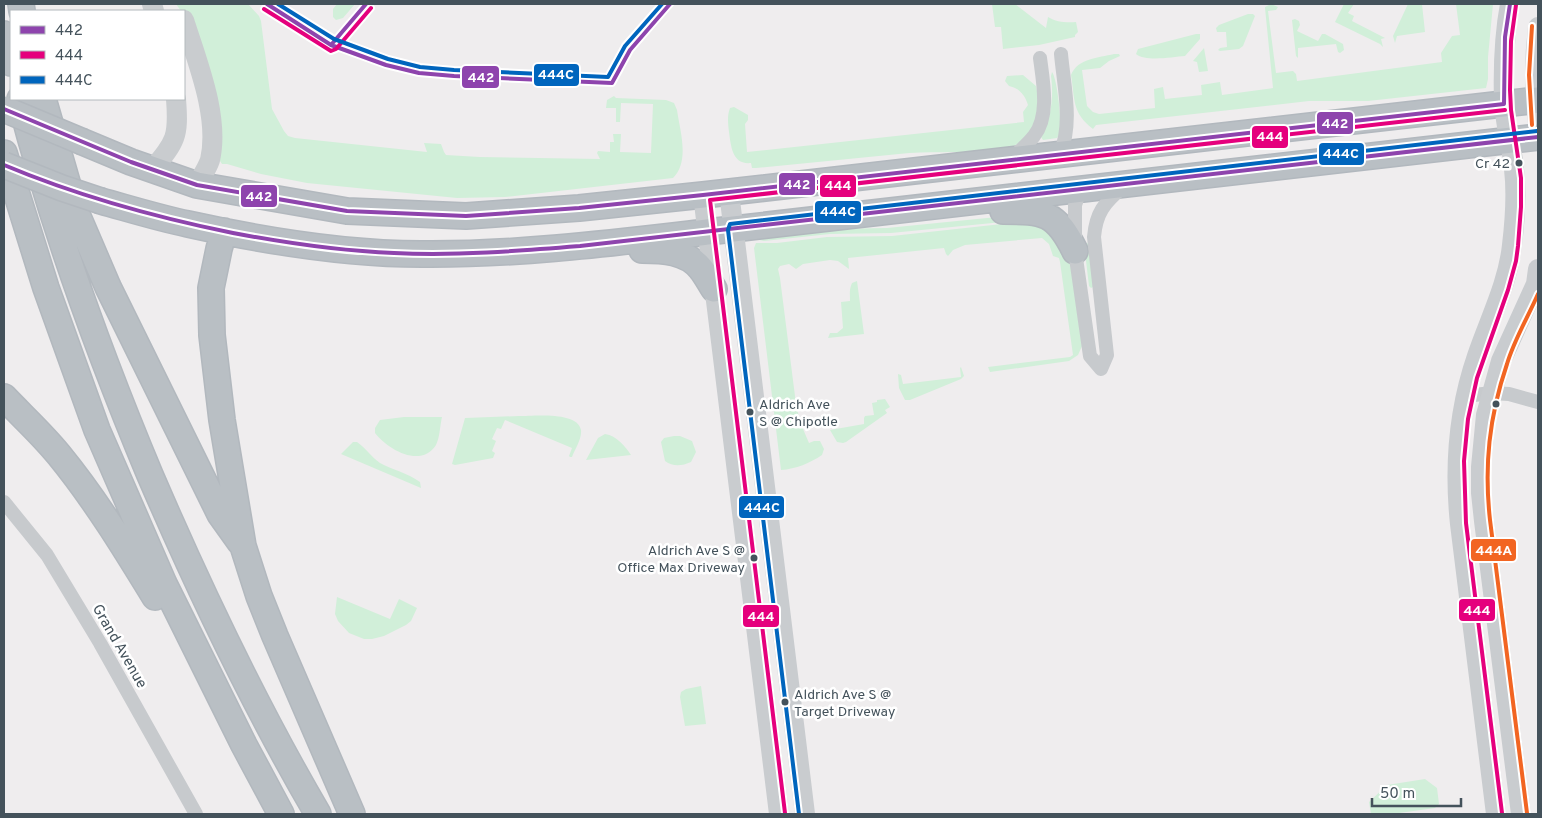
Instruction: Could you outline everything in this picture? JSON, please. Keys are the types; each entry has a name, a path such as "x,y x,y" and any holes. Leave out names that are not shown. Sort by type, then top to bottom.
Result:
{"highway":[{"path":"4,34 10,60"},
{"path":"20,100 60,231 96,337 128,421 182,548 247,685 318,814"},
{"path":"43,100 76,210 108,287 220,514 243,546"},
{"path":"4,109 131,162 197,185 347,211 449,215 508,214 703,195 1504,104 1537,108"},
{"path":"1080,190 1092,175 1117,159 1217,136"},
{"path":"509,252 580,246 913,209 1538,137"},
{"path":"4,153 46,288 97,430 160,577 244,745 281,814"},
{"path":"913,209 1027,181 1060,154"},
{"path":"4,164 54,185 101,201 187,224 292,244 346,250 419,254 663,250 679,255 696,264 714,289"},
{"path":"187,224 197,185"},
{"path":"913,209 1032,211 1053,220 1067,236 1075,251"},
{"path":"224,231 218,249 211,288 212,335 222,420 243,546 259,596 275,636 352,814"},
{"path":"4,397 43,437 84,487 118,536 244,745"},
{"path":"4,415 84,487"}],"street":[{"path":"1496,814 1457,496 1456,470 1460,420 1465,396 1476,357 1503,286 1512,247 1516,197 1504,104 1505,37 1510,4"},
{"path":"185,23 205,89 212,128 209,161 197,185"},
{"path":"1537,108 1534,63 1538,27"},
{"path":"1060,154 1065,144 1068,122 1061,54"},
{"path":"1010,160 1036,134 1043,116 1044,99 1040,58"},
{"path":"152,170 176,137 178,119 176,100"},
{"path":"1080,190 1075,205 1075,251 1090,356 1101,369 1107,354 1094,237 1095,222 1110,198 1126,184"},
{"path":"729,192 805,814"},
{"path":"703,195 779,814"},
{"path":"1521,814 1481,493 1481,467 1486,414 1501,361 1533,291 1538,269"},
{"path":"1465,396 1492,393 1509,394 1538,402"},
{"name":"Grand Avenue","path":"4,502 48,555 196,814"}],"green space":[{"path":"176,4 248,4 259,16 272,109 288,136 427,152 424,143 441,144 446,155 600,159 598,151 610,152 610,142 614,142 613,134 621,134 620,152 651,153 653,104 621,103 620,122 616,122 616,108 606,108 607,100 614,96 616,98 666,100 674,103 682,136 683,155 681,163 673,178 505,197 457,198 307,183 222,164 220,161 216,110 185,22 185,10 180,10"},
{"path":"337,4 355,4 343,18 336,20 333,17 333,9"},
{"path":"992,4 1015,4 1046,28 1048,17 1062,22 1076,22 1078,32 1075,37 1039,45 1003,49 1001,27 995,27"},
{"path":"1271,4 1278,7 1276,10 1268,11 1276,73 1293,71 1296,74 1297,81 1442,62 1441,53 1452,36 1460,35 1456,4 1493,4 1486,88 1368,101 1309,101 1096,125 1093,129 1081,117 1074,99 1071,75 1074,69 1083,62 1114,54 1119,54 1120,56 1100,68 1082,70 1087,106 1093,112 1099,114 1155,108 1154,89 1163,87 1165,99 1202,95 1201,85 1220,82 1222,95 1273,88 1265,8"},
{"path":"1344,4 1354,4 1348,13 1354,16 1352,21 1385,38 1381,39 1383,47 1335,22"},
{"path":"1408,4 1422,4 1425,32 1397,36 1395,43 1393,36"},
{"path":"1248,14 1255,16 1243,46 1239,49 1218,50 1227,47 1226,32 1217,32 1216,28 1219,25"},
{"path":"1292,20 1299,21 1300,25 1297,31 1318,41 1322,34 1325,34 1343,44 1344,50 1340,53 1338,52 1336,44 1298,48 1298,58 1296,56"},
{"path":"1200,34 1200,39 1185,56 1146,58 1136,54 1138,49"},
{"path":"1204,48 1208,71 1199,72 1197,62 1193,61"},
{"path":"1052,72 1059,100 1060,132 1057,138 1043,140 1041,137 1051,108"},
{"path":"1023,75 1036,86 1037,118 1025,138 1008,148 973,152 910,153 752,168 751,163 745,163 736,158 732,148 728,117 730,108 734,107 748,115 748,120 745,124 747,152 1024,122 1023,112 1028,105 1027,101 1021,92 1009,86 1005,81 1007,76"},
{"path":"1020,216 1032,219 891,233 830,234 764,241 755,239 827,229 887,228"},
{"path":"1039,220 1069,253 1082,346 1078,355 1069,361 990,372 988,367 1070,357 1073,355 1059,258 1053,256 1049,244 1042,238 965,245 953,250 948,256 944,248 848,258 849,269 838,261 830,260 803,264 796,269 789,264 780,266 778,269 800,422 809,443 820,441 824,449 822,455 808,463 781,470 754,248 756,243 777,243 827,237 892,236"},
{"path":"1089,243 1093,287 1091,288 1089,286 1084,244"},
{"path":"857,281 864,334 828,338 830,333 837,333 843,328 841,302 850,301 851,285"},
{"path":"961,367 964,376 961,379 910,400 905,400 899,388 898,374 901,375 903,384 961,377"},
{"path":"885,399 890,407 885,410 887,413 846,442 837,442 830,430 864,424 865,416 874,415 872,403"},
{"path":"544,415 564,417 578,424 581,430 580,437 572,457 569,456 572,448 505,420 501,429 497,428 492,439 496,441 492,451 495,453 493,458 452,464 465,418"},
{"path":"404,417 442,417 436,445 430,452 422,456 404,454 387,445 375,433 375,428 380,420"},
{"path":"605,434 617,439 631,455 586,460 598,438"},
{"path":"680,436 692,441 696,452 691,462 678,465 665,461 661,442 664,438"},
{"path":"353,442 360,444 380,463 411,476 420,482 421,488 341,454"},
{"path":"337,597 390,619 399,599 417,608 411,621 406,625 384,636 364,639 349,633 338,621 335,614"},
{"path":"701,686 706,724 685,726 680,697 681,692"},
{"path":"1425,779 1437,788 1439,804 1435,808 1392,814 1371,814 1369,802 1387,785"}],"transit line":[{"name":"442","path":"267,4 331,45 386,65 419,73 612,83 630,50 670,4"},
{"name":"444C","path":"278,4 334,39 388,59 420,67 608,77 625,46 662,4"},
{"name":"442","path":"331,45 366,4"},
{"name":"442","path":"4,109 131,162 197,185 347,211 466,216 579,208 703,195 1504,104 1505,37 1510,4"},
{"name":"444","path":"1502,813 1466,523 1464,461 1468,419 1477,378 1508,290 1518,246 1521,178 1510,90 1511,41 1516,5"},
{"name":"444","path":"264,9 331,51 336,49 371,8"},
{"name":"444A","path":"1532,26 1529,75 1532,125"},
{"name":"444","path":"785,813 710,200 1505,110"},
{"name":"444C","path":"799,814 728,230 730,224 1537,131"},
{"name":"442","path":"4,165 117,205 233,233 333,248 374,252 440,254 580,246 1538,137"},
{"name":"444A","path":"1527,813 1490,520 1488,461 1492,422 1501,384 1513,346 1538,294"}],"place":[{"name":"Cr 42","path":"1519,163"},
{"name":"Aldrich Ave S @ Chipotle","path":"750,412"},
{"name":"Aldrich Ave S @ Office Max Driveway","path":"754,558"},
{"name":"Aldrich Ave S @ Target Driveway","path":"785,702"}]}
